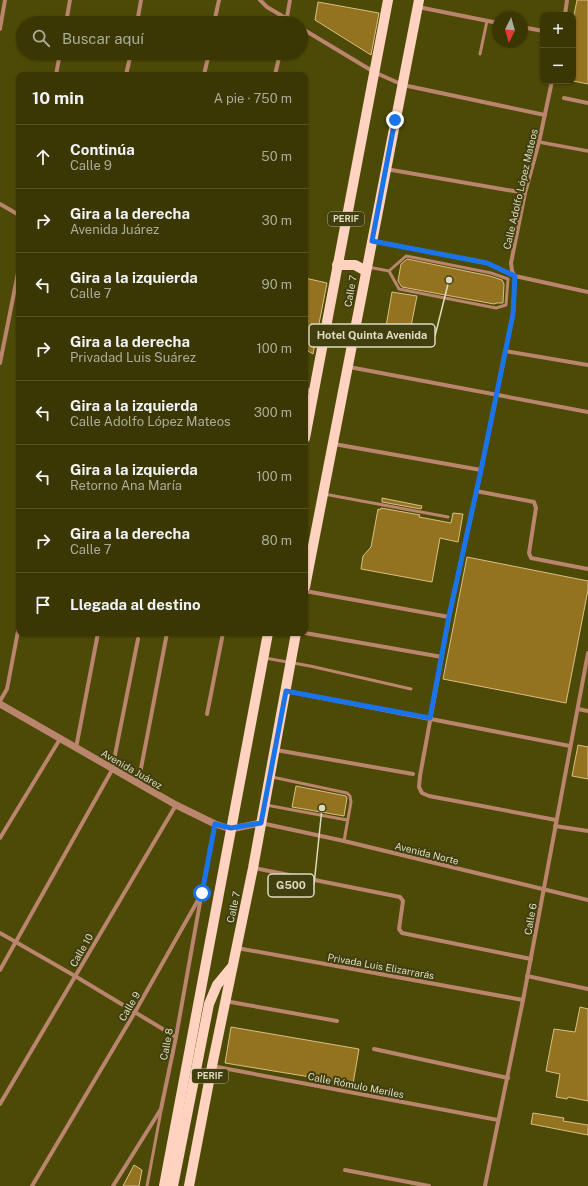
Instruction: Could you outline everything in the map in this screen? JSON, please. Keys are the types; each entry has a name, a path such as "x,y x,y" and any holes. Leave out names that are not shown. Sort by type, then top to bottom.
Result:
{"main road":[{"name":"Calle 7","path":"308,403 309,391 337,265 388,0"},
{"name":"Calle 7","path":"308,571 322,494 349,367 418,4"},
{"path":"337,265 355,265 367,269"},
{"name":"Calle 7","path":"164,1186 268,636"},
{"name":"Calle 7","path":"189,1186 225,1001 253,868 296,636"},
{"path":"173,1186 209,1004 216,985 232,967"}],"street":[{"path":"0,28 5,0"},
{"path":"67,16 70,0"},
{"path":"138,16 141,0"},
{"path":"216,16 219,0"},
{"path":"260,0 279,16"},
{"path":"287,16 290,0"},
{"path":"565,12 567,0"},
{"path":"418,4 492,22"},
{"path":"528,28 540,30"},
{"path":"308,32 374,72 403,85 545,115"},
{"path":"57,72 59,60"},
{"path":"127,72 129,60"},
{"path":"205,72 207,60"},
{"path":"277,72 279,60"},
{"name":"Calle Adolfo López Mateos","path":"551,84 539,142 525,193 511,264 512,271 515,276 513,314 449,616 419,787 422,793 429,796 556,820"},
{"path":"564,98 588,103"},
{"path":"539,142 588,151"},
{"path":"386,168 525,193"},
{"path":"0,204 16,213"},
{"path":"372,241 487,263 515,276 588,292"},
{"path":"0,363 16,283"},
{"path":"505,351 588,365"},
{"path":"349,367 588,412"},
{"path":"333,443 481,470"},
{"path":"476,491 534,502 536,508 528,553 530,558 588,569"},
{"path":"308,592 449,616"},
{"path":"308,634 442,656"},
{"path":"0,703 7,689 17,636"},
{"path":"76,748 97,636"},
{"path":"138,784 166,636"},
{"path":"207,714 222,636"},
{"path":"0,970 112,770 138,639"},
{"name":"Calle 6","path":"485,1186 508,1078 588,654"},
{"path":"286,691 570,746"},
{"name":"Avenida Juárez","path":"0,703 112,770 176,805 215,824 231,828 261,823"},
{"path":"578,709 588,711"},
{"path":"0,838 60,738"},
{"path":"275,750 413,774"},
{"name":"Calle 10","path":"0,1104 176,805"},
{"name":"Avenida Norte","path":"261,823 344,841 588,900"},
{"name":"Calle 9","path":"32,1186 135,1012 202,893 215,824"},
{"path":"555,826 588,831"},
{"path":"253,868 397,896 402,898 403,904 398,926 399,931 406,934 531,959"},
{"name":"Calle 8","path":"113,1186 161,1109 176,1037 202,893"},
{"path":"0,933 76,976 176,1037"},
{"name":"Privada Luis Elizarrarás","path":"237,948 523,1000"},
{"path":"527,976 588,989"},
{"path":"225,1001 337,1021"},
{"path":"374,1049 508,1078"},
{"name":"Calle Rómulo Meriles","path":"212,1066 498,1120"},
{"path":"346,1170 429,1186"}],"lane":[{"path":"480,54 487,21"},
{"path":"367,269 389,271 406,256 491,273 508,279 506,305 496,308 399,289 389,271"},
{"path":"322,494 448,517"},
{"path":"264,657 411,689"},
{"path":"270,777 347,792 350,796 351,802 344,841"},
{"path":"265,804 347,820"},
{"path":"147,1186 161,1109"}],"building":[{"path":"577,0 588,0 588,84 576,82 576,12 575,12"},
{"path":"318,2 379,13 371,55 315,20"},
{"path":"407,259 490,276 502,280 504,284 503,303 494,304 402,287 398,281 401,264"},
{"path":"308,279 327,283 313,354 308,351"},
{"path":"392,292 417,296 409,336 385,332"},
{"path":"382,498 422,506 421,509 382,502"},
{"path":"381,508 420,515 419,517 451,523 453,513 463,514 458,542 440,538 432,582 361,569 363,556 371,547 378,509 380,510"},
{"path":"467,557 588,581 588,590 566,703 443,679"},
{"path":"578,745 588,747 588,779 572,776"},
{"path":"296,786 346,796 344,816 292,807"},
{"path":"580,1007 588,1009 588,1101 568,1097 567,1099 556,1097 560,1074 546,1071 554,1029 575,1032"},
{"path":"231,1027 359,1049 353,1084 225,1063"},
{"path":"533,1113 564,1118 563,1121 588,1125 588,1135 531,1124"},
{"path":"134,1165 142,1170 139,1186 123,1186"}],"place":[{"name":"Hotel Quinta Avenida","path":"449,280"},
{"name":"G500","path":"322,808"}],"route":[{"path":"202,893 215,824 231,828 261,823 286,691 430,718 449,616 513,314 515,276 487,263 372,241 395,120"}]}
